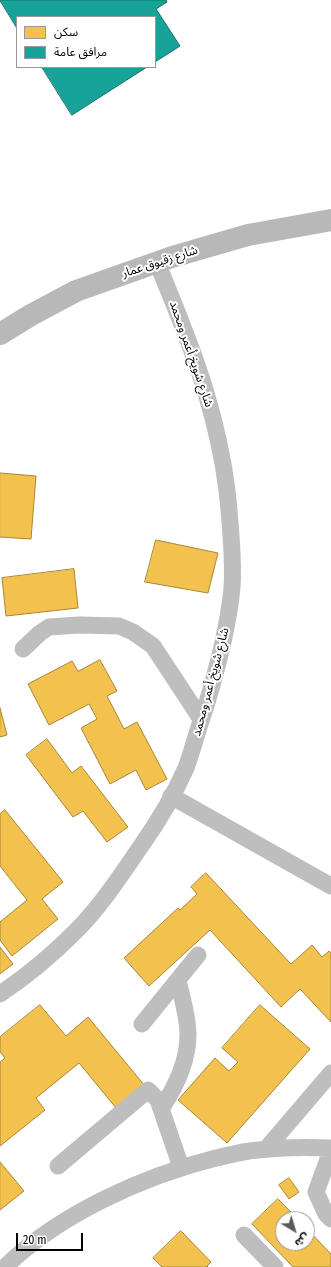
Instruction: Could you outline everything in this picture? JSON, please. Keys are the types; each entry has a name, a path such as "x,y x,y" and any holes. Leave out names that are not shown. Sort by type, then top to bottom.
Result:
{"main road":[{"name":"شارع زقيوق عمار","path":"1,330 76,292 157,262 248,235 331,220"}],"street":[{"name":"شارع شويخ أعمر ومحمد","path":"0,994 77,931 125,872 157,824 186,768 214,682 229,614 232,587 232,557 227,490 221,456 207,394 186,335 157,262"},
{"path":"23,650 40,633 49,628 79,625 119,626 133,632 153,646 201,719"},
{"path":"171,796 331,886"},
{"path":"142,1024 198,955"},
{"path":"161,1109 177,1082 186,1053 188,1035 186,1016 178,980"},
{"path":"266,1149 331,1073"},
{"path":"58,1166 148,1090 158,1100 181,1167"},
{"path":"5,1267 37,1240 98,1202 181,1167 233,1154 266,1149 292,1147 331,1150 316,1192 326,1214 331,1219"},
{"path":"244,1235 275,1267"}],"building: سكن":[{"path":"0,473 36,476 31,539 0,537"},
{"path":"156,540 218,553 208,593 145,582"},
{"path":"74,569 78,608 6,616 2,578"},
{"path":"100,660 117,691 107,696 124,729 137,722 167,779 146,790 136,770 110,784 81,728 97,719 89,704 49,725 28,684 72,661 78,671"},
{"path":"0,708 7,735 0,737"},
{"path":"47,739 72,773 81,766 128,827 107,842 83,811 73,817 26,755"},
{"path":"5,810 63,882 42,899 58,919 12,956 0,940 0,922 27,900 0,866 0,814"},
{"path":"206,873 291,964 312,945 322,957 329,951 331,953 331,1022 300,989 281,1007 210,930 149,986 124,958 178,908 180,910 197,894 191,887"},
{"path":"0,947 13,964 0,974"},
{"path":"40,1005 66,1036 88,1017 145,1086 117,1109 79,1063 36,1098 45,1110 0,1146 0,1062 5,1058 0,1052 0,1037"},
{"path":"260,1005 310,1049 227,1143 178,1100 215,1058 229,1071 238,1062 222,1048"},
{"path":"0,1162 24,1191 0,1210"},
{"path":"289,1178 299,1192 289,1199 279,1185"},
{"path":"278,1199 290,1211 275,1211 275,1248 252,1224"},
{"path":"181,1231 211,1262 207,1266 208,1267 162,1267 153,1258"},
{"path":"315,1237 331,1254 331,1267 293,1267 278,1251 315,1251"}],"building: مرافق عامة":[{"path":"0,0 166,0 167,2 156,9 180,46 156,61 156,16 16,16 16,26"},
{"path":"43,68 145,68 72,115"}]}
